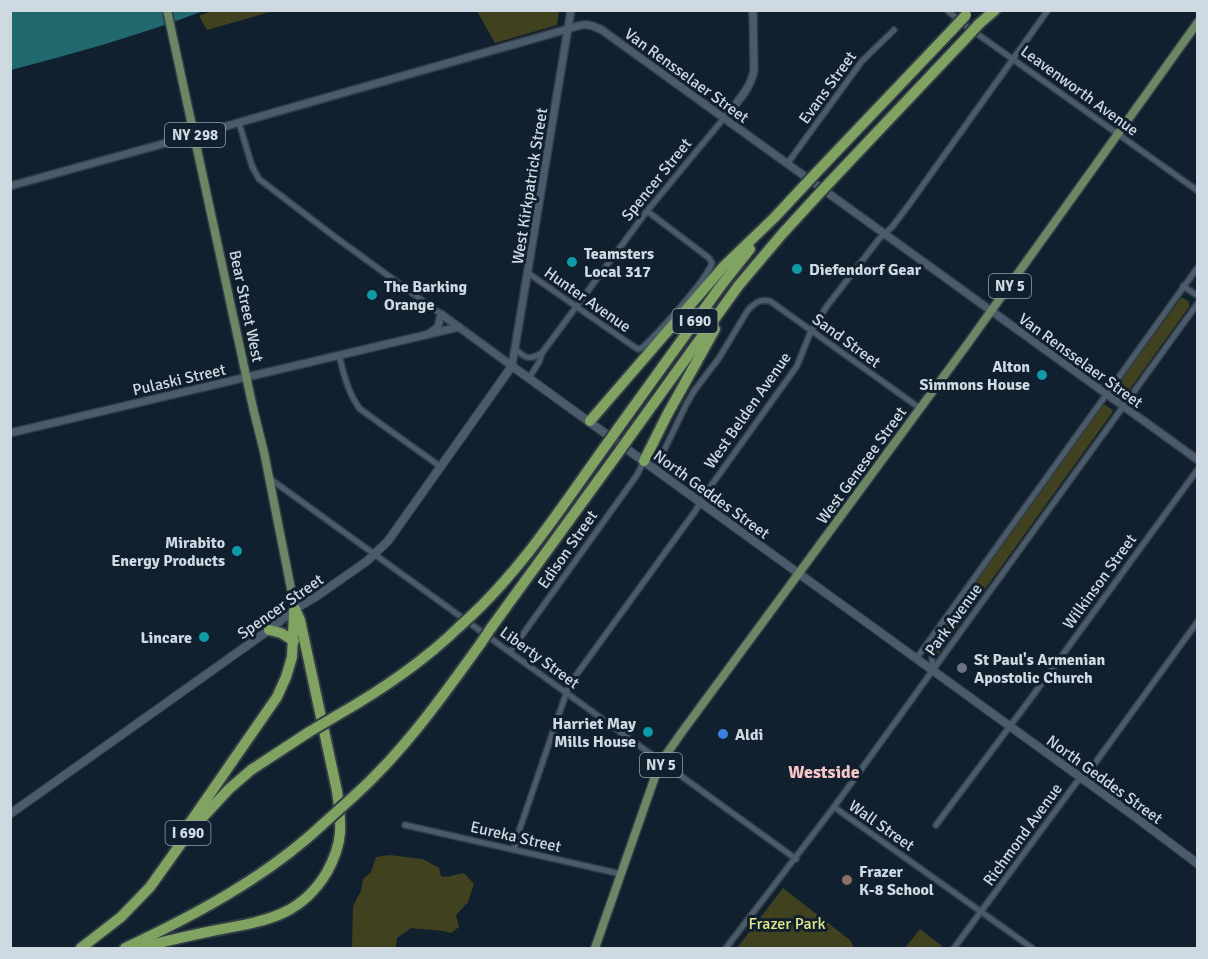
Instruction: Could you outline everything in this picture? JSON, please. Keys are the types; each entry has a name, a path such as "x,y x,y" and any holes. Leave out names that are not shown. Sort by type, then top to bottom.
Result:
{"highway":[{"name":"I 690","path":"125,948 216,902 293,849 354,796 395,754 427,717 740,285 816,197 994,10"},
{"name":"I 690","path":"81,948 135,903 190,831 229,789 251,770 309,732 386,687 411,669 492,596 526,555 720,287 774,218 968,13"},
{"path":"590,421 724,266 774,218"},
{"path":"644,460 709,340 754,268"},
{"path":"168,860 192,819 277,697 292,657 295,609"},
{"path":"140,948 166,940 276,916 297,906 309,896 331,866 340,834 337,791 300,620 295,609"},
{"path":"269,630 281,633 294,641"}],"main road":[{"name":"Bear Street West","path":"167,10 269,478 295,609"},
{"name":"West Genesee Street","path":"595,948 662,762 992,311 1197,22"},
{"name":"North Geddes Street","path":"512,366 1082,778 1197,864"},
{"name":"Spencer Street","path":"10,814 269,630 295,609 375,555 388,541 512,366"}],"street":[{"name":"West Kirkpatrick Street","path":"512,366 571,10"},
{"name":"Spencer Street","path":"529,378 542,353 647,211 747,90 754,70 753,10"},
{"name":"Leavenworth Avenue","path":"947,10 1197,191"},
{"name":"West Belden Avenue","path":"514,850 569,685 696,510 796,366 811,331 827,306 908,206 1048,10"},
{"name":"Van Rensselaer Street","path":"10,186 584,24 592,25 1197,460"},
{"name":"Evans Street","path":"788,164 862,61 894,30"},
{"name":"North Geddes Street","path":"239,123 252,166 265,185 512,366"},
{"name":"Hunter Avenue","path":"528,273 633,346 638,349 642,348 693,291 712,263 709,258 647,211"},
{"name":"Park Avenue","path":"916,659 1197,267"},
{"path":"1183,286 1197,296"},
{"name":"Sand Street","path":"655,469 690,398 719,358 748,310 764,300 770,301 921,409"},
{"name":"Park Avenue","path":"726,948 834,807 1197,303"},
{"path":"430,333 438,327 441,314"},
{"name":"Pulaski Street","path":"10,433 459,327"},
{"path":"516,349 527,357 533,358 542,353"},
{"path":"339,355 347,386 360,409 441,467"},
{"name":"Edison Street","path":"510,652 637,475 644,460"},
{"name":"Wilkinson Street","path":"936,825 1197,469"},
{"name":"Liberty Street","path":"269,478 796,859"},
{"name":"Richmond Avenue","path":"954,948 1076,783 1093,766 1197,621"},
{"path":"933,671 932,657 940,624"},
{"name":"Wall Street","path":"834,807 1032,948"},
{"name":"Eureka Street","path":"405,825 621,874"}],"green space":[{"path":"212,11 273,11 207,30 199,16"},
{"path":"477,11 559,11 557,25 495,43"},
{"path":"1181,298 1189,302 1189,307 1122,398 1115,393 1114,389"},
{"path":"1103,404 1113,410 1112,413 934,660 945,624"},
{"path":"389,855 423,859 439,868 441,876 464,873 474,884 468,902 456,915 459,927 451,933 411,928 397,938 396,948 352,948 353,906 361,891 363,879 371,872 376,857"},
{"name":"Frazer Park","path":"783,888 850,940 854,948 737,948"},
{"path":"920,929 942,946 941,948 905,948"}],"shaded area":[{"path":"11,11 203,11 108,43 11,70"}],"place":[{"name":"Teamsters Local 317","path":"572,262"},
{"name":"Diefendorf Gear","path":"797,269"},
{"name":"The Barking Orange","path":"372,295"},
{"name":"Alton Simmons House","path":"1042,375"},
{"name":"Mirabito Energy Products","path":"237,551"},
{"name":"Lincare","path":"204,637"},
{"name":"St Paul's Armenian Apostolic Church","path":"962,668"},
{"name":"Harriet May Mills House","path":"648,732"},
{"name":"Aldi","path":"723,734"},
{"name":"Frazer K-8 School","path":"847,880"}],"district":[{"name":"Westside","path":"824,772"}]}
